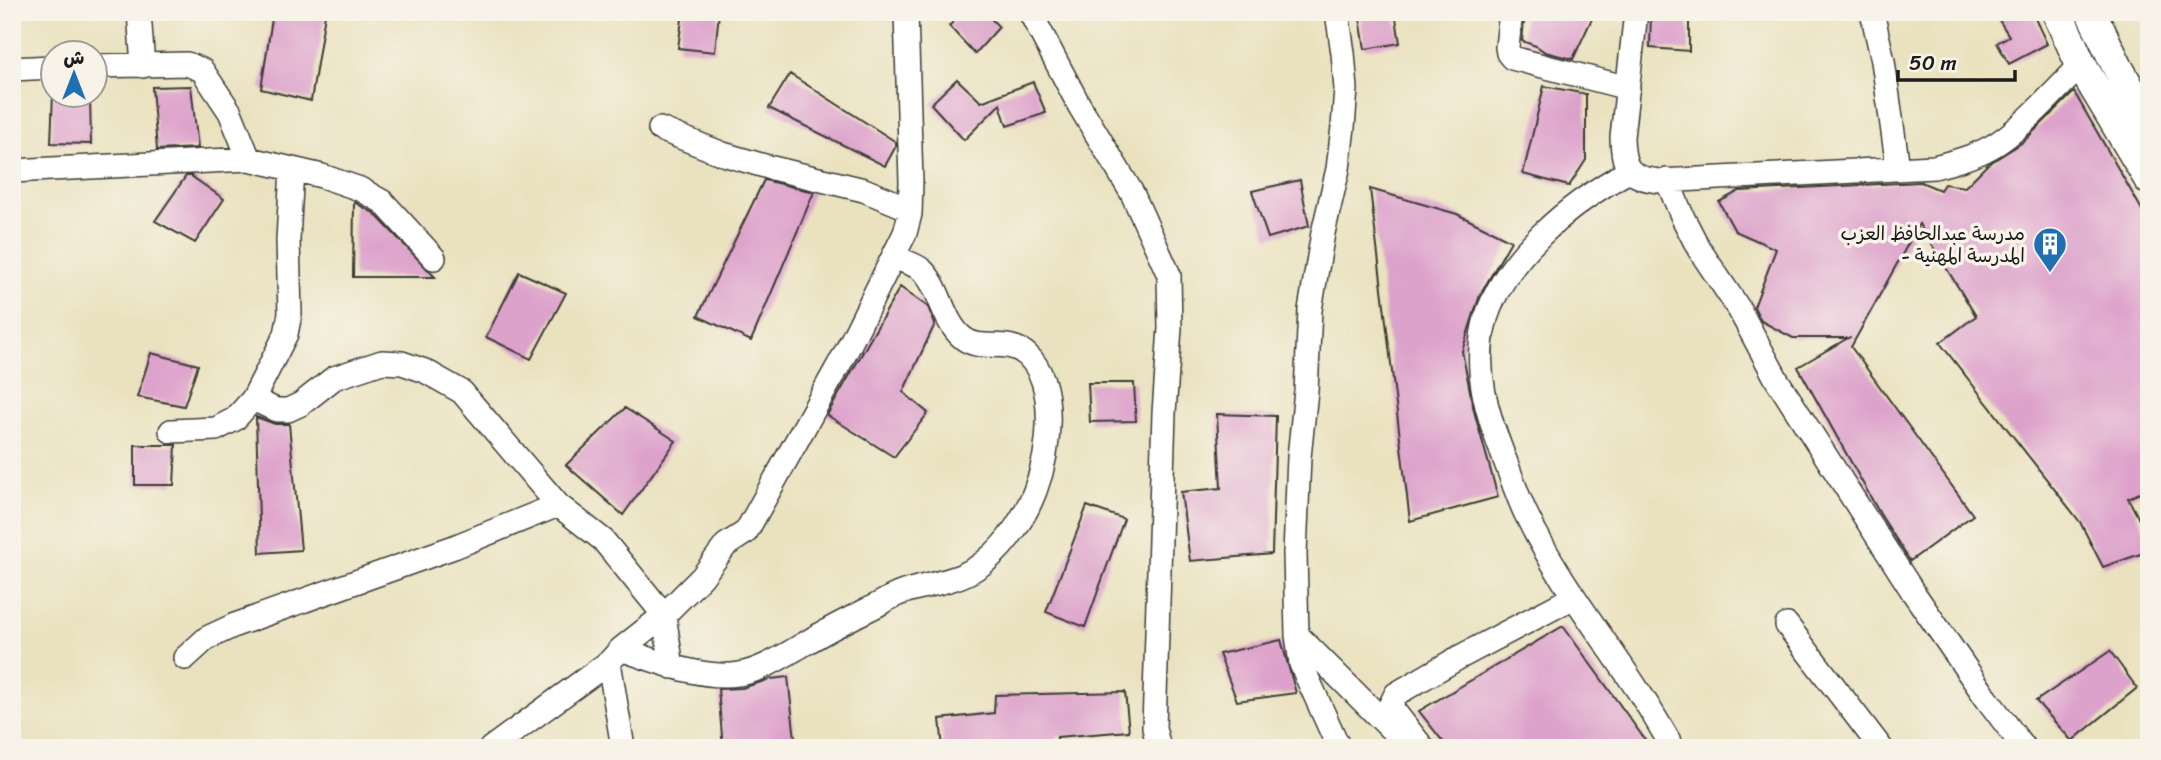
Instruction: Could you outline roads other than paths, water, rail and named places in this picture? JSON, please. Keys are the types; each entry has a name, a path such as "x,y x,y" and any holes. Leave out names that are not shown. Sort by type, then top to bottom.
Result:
{"main road":[{"path":"2057,12 2081,65 2149,179"},
{"path":"2091,12 2149,124"}],"street":[{"path":"139,12 143,66"},
{"path":"491,748 664,615 702,577 726,545 746,531 846,352 905,233 910,209 911,182 906,12"},
{"path":"1030,12 1079,105 1132,193 1169,275 1171,328 1164,412 1154,728 1159,748"},
{"path":"1337,12 1346,89 1338,169 1323,233 1310,310 1295,554 1297,635 1301,664 1339,748"},
{"path":"1511,12 1507,47 1512,58 1628,88"},
{"path":"1636,12 1622,137 1623,154 1629,171 1641,179 1934,167 1970,157 1994,146 2011,134 2081,65"},
{"path":"1872,12 1883,61 1898,168"},
{"path":"108,66 187,65 202,70 230,112 248,159"},
{"path":"12,68 38,67"},
{"path":"660,129 773,169 864,191 910,209"},
{"path":"12,171 248,159 360,189 383,202 434,258"},
{"path":"171,430 216,429 236,419 253,399 286,334 290,314 288,240 292,169"},
{"path":"1629,171 1597,188 1553,223 1507,275 1484,327 1482,388 1490,421 1526,514 1573,597 1639,691 1673,748"},
{"path":"1667,180 1699,249 1739,309 1777,380 1915,595 2024,748"},
{"path":"615,655 671,667 738,674 770,664 823,632 902,592 965,576 988,560 1004,543 1035,491 1048,434 1046,397 1039,371 1026,354 1007,345 972,345 959,335 932,284 921,270 893,257"},
{"path":"253,399 276,410 288,410 301,404 334,379 382,362 402,363 425,371 462,392 558,505 603,540 664,615 671,667"},
{"path":"185,657 207,638 227,628 454,547 558,505"},
{"path":"1423,748 1390,706 1396,694 1573,597"},
{"path":"1787,625 1881,748"},
{"path":"1297,635 1410,748"},
{"path":"615,655 623,748"}],"place":[{"name":"مدرسة عبدالحافظ العزب - المدرسة المهنية","path":"2050,274"}]}
